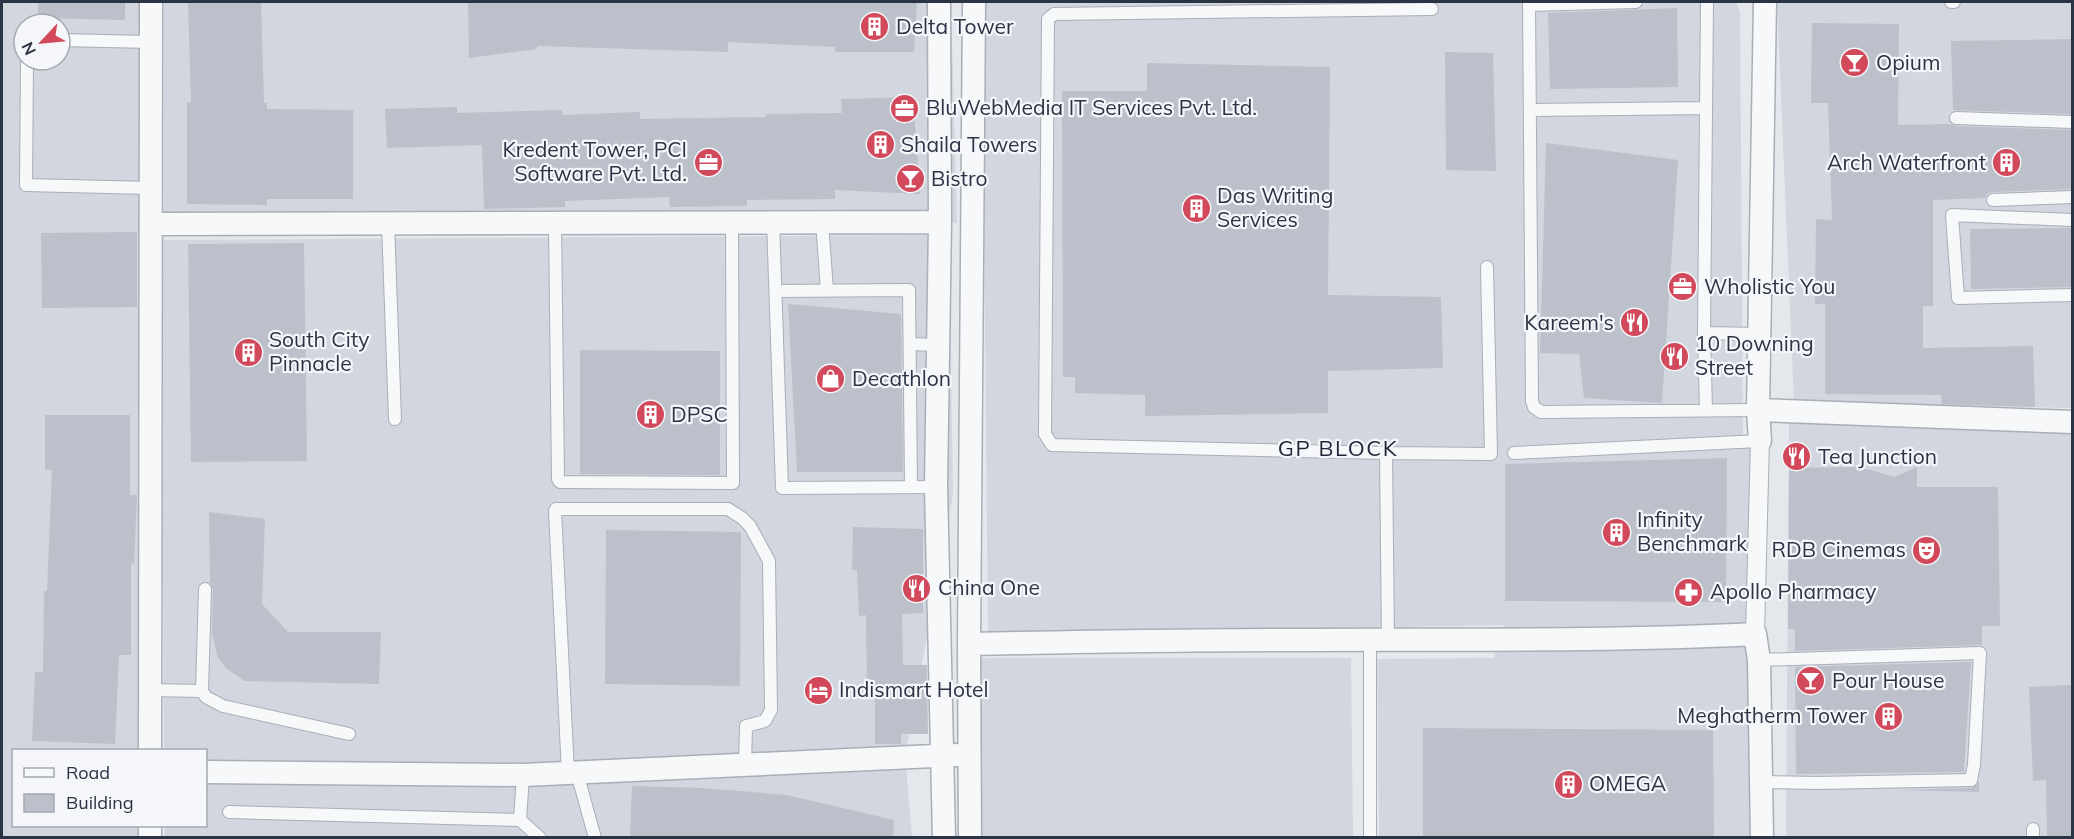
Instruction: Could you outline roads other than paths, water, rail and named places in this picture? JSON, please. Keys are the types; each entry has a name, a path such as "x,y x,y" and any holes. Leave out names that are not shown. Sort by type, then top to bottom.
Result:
{"street":[{"path":"150,749 151,2"},
{"path":"939,2 940,222 936,488 944,754 944,837"},
{"path":"970,837 969,644 974,2"},
{"path":"1762,837 1759,660 1755,634 1760,441 1758,410 1765,2"},
{"path":"151,224 940,222"},
{"path":"1758,410 2073,422"},
{"path":"969,644 1668,639 1755,634"},
{"path":"207,772 523,775 969,754"}],"lane":[{"path":"1636,2 1529,3 1532,401 1534,407 1541,412 1758,410"},
{"path":"1706,410 1704,333 1707,2"},
{"path":"1432,9 1054,14 1048,19 1045,434 1052,445 1491,454 1487,267"},
{"path":"72,40 151,42"},
{"path":"27,72 26,185 150,188"},
{"path":"1531,110 1706,108"},
{"path":"1956,118 2073,122"},
{"path":"1993,200 2073,197"},
{"path":"2073,220 1952,215 1958,298 2073,295"},
{"path":"773,221 782,488 936,488"},
{"path":"822,221 826,291"},
{"path":"555,222 558,479 560,482 733,483 732,222"},
{"path":"388,223 395,419"},
{"path":"776,291 909,290 911,487"},
{"path":"1704,333 1760,334"},
{"path":"910,344 938,345"},
{"path":"1514,453 1760,441"},
{"path":"1370,837 1386,453"},
{"path":"595,837 573,773 556,509 728,509 735,512 750,526 769,561 771,711 765,721 746,726 744,764"},
{"path":"205,589 202,691 206,697 223,706 349,734"},
{"path":"1759,660 1980,653 1974,765 1971,780 1761,782"},
{"path":"150,690 202,691"},
{"path":"520,820 523,775"},
{"path":"229,812 520,820 540,837"}],"place":[{"name":"Delta Tower","path":"875,27"},
{"name":"Opium","path":"1855,63"},
{"name":"BluWebMedia IT Services Pvt. Ltd.","path":"905,108"},
{"name":"Shaila Towers","path":"880,145"},
{"name":"Kredent Tower, PCI Software Pvt. Ltd.","path":"708,162"},
{"name":"Arch Waterfront","path":"2007,163"},
{"name":"Bistro","path":"910,179"},
{"name":"Das Writing Services","path":"1196,208"},
{"name":"Wholistic You","path":"1683,287"},
{"name":"Kareem's","path":"1635,323"},
{"name":"South City Pinnacle","path":"248,352"},
{"name":"10 Downing Street","path":"1674,356"},
{"name":"Decathlon","path":"831,379"},
{"name":"DPSC","path":"650,415"},
{"name":"Tea Junction","path":"1797,457"},
{"name":"Infinity Benchmark","path":"1616,532"},
{"name":"RDB Cinemas","path":"1927,550"},
{"name":"China One","path":"917,588"},
{"name":"Apollo Pharmacy","path":"1689,592"},
{"name":"Pour House","path":"1811,681"},
{"name":"Indismart Hotel","path":"818,690"},
{"name":"Meghatherm Tower","path":"1888,716"},
{"name":"OMEGA","path":"1568,784"}],"district":[{"name":"GP BLOCK","path":"1338,448"}]}
